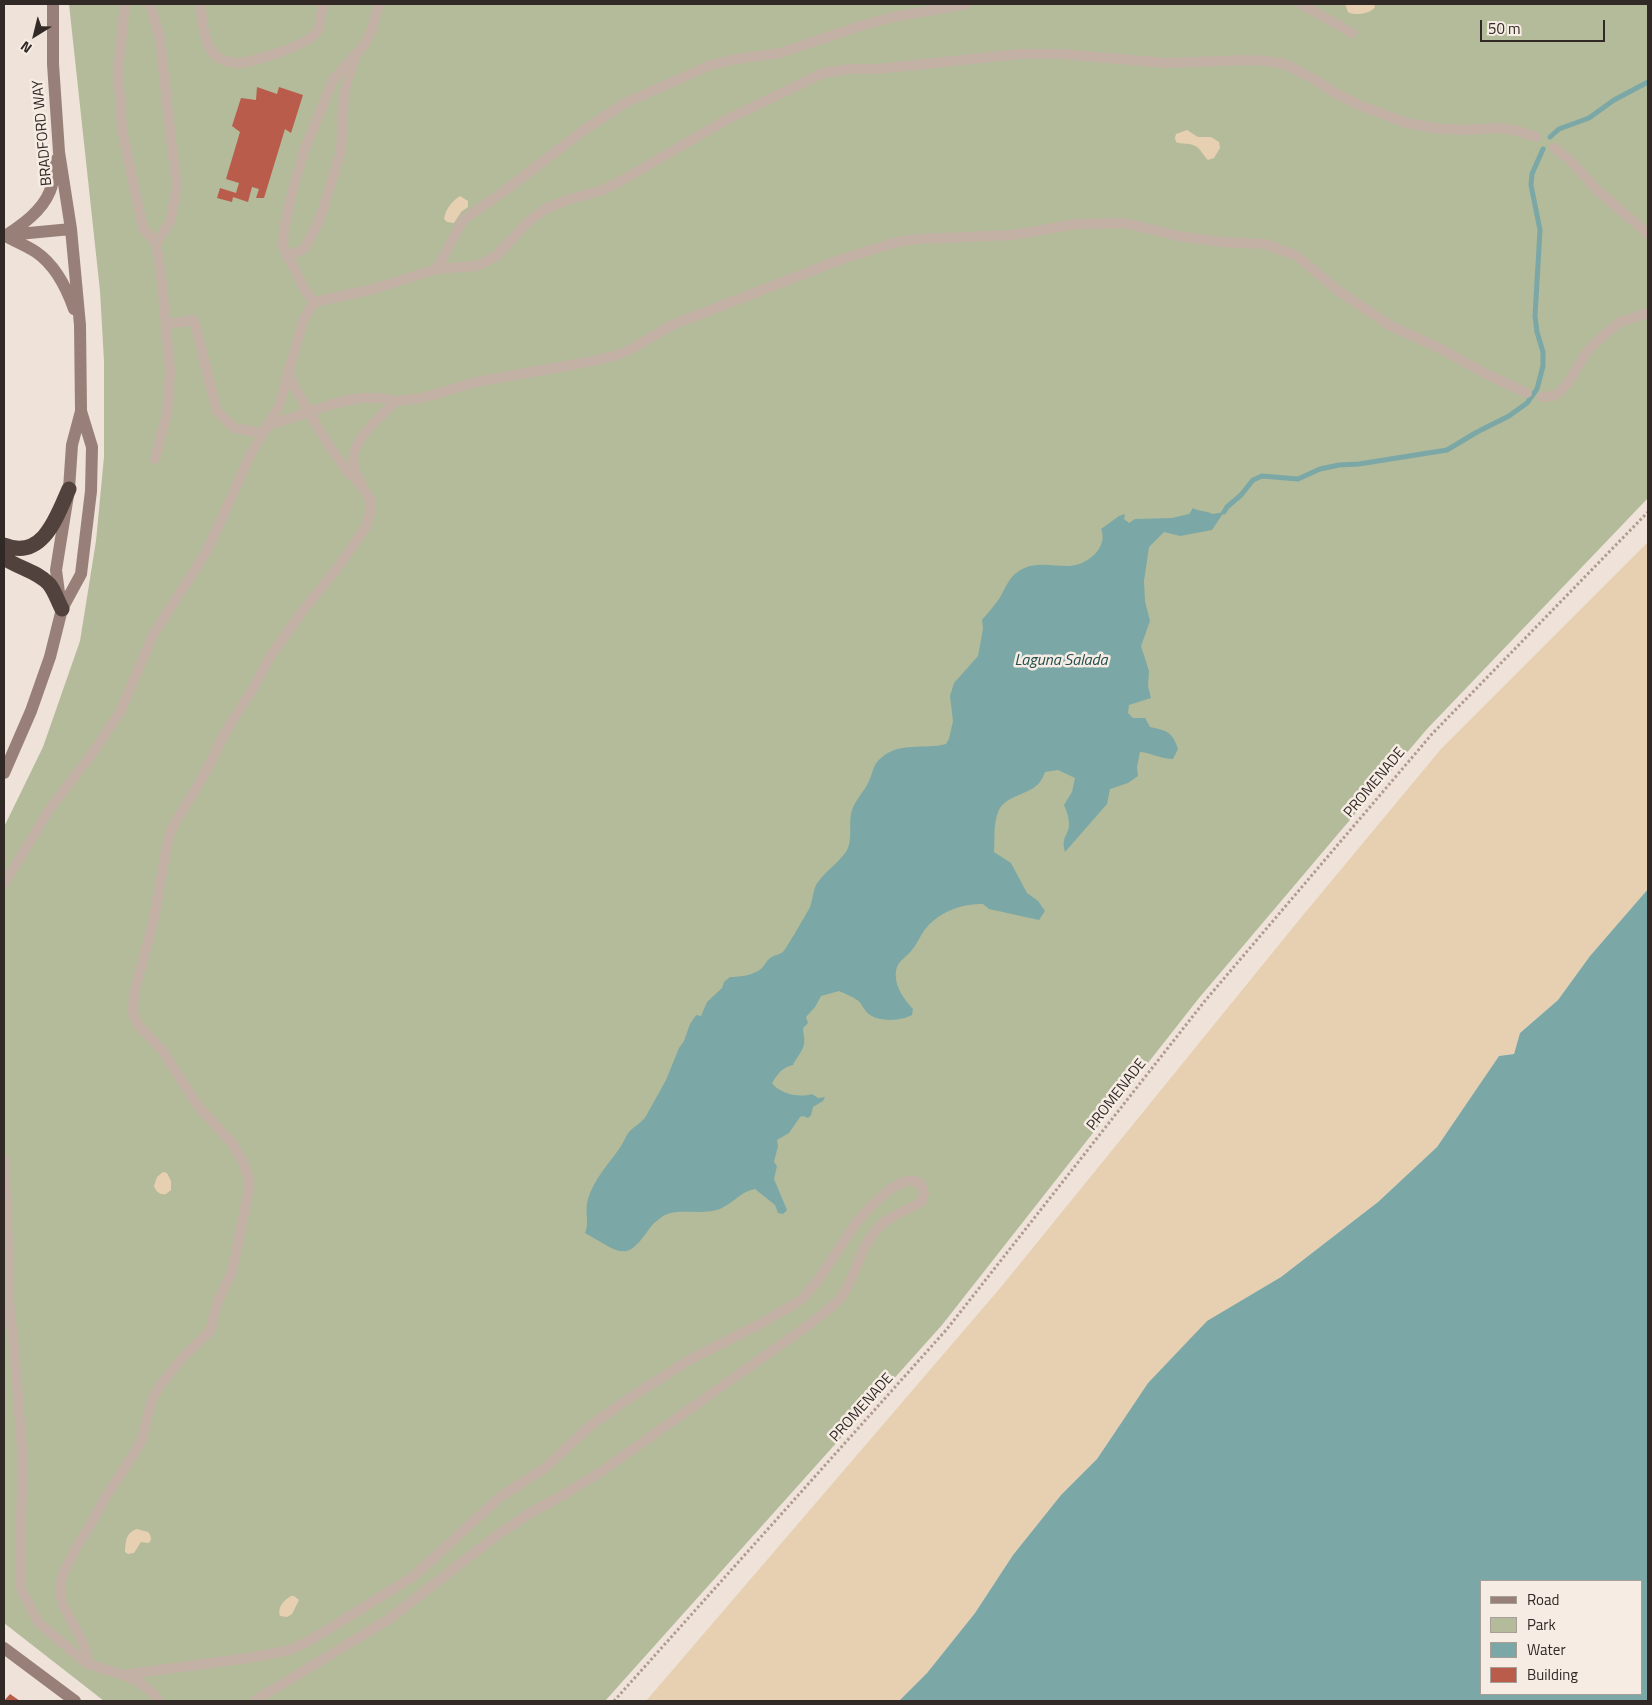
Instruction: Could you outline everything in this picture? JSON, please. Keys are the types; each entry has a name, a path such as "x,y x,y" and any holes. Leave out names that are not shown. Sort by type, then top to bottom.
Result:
{"highway":[{"path":"4,545 17,548 26,547 43,539 52,526 69,489"},
{"path":"4,558 41,577 50,586 62,610"}],"street":[{"name":"BRADFORD WAY","path":"53,4 53,64 59,152 70,229 80,324 80,411"},
{"path":"4,236 26,223 50,192 59,152"},
{"path":"4,236 70,229"},
{"path":"4,236 36,252 59,276 80,324"},
{"path":"62,610 56,570 69,489 72,445 80,411"},
{"path":"4,773 31,711 50,657 62,610 82,574 91,491 92,448 80,411"},
{"path":"4,1648 74,1701"}],"lane":[{"path":"125,4 118,71 122,130 143,228 156,242 167,324 170,371 167,414 155,459"},
{"path":"150,4 160,38 177,186 170,222 156,242"},
{"path":"200,4 207,40 214,54 226,61 236,63 272,54 311,38 318,31 323,4"},
{"path":"288,257 304,249 322,212 341,151 344,94 351,68 372,29 380,4"},
{"path":"437,269 463,220 507,190 584,130 625,103 712,65 736,59 780,53 857,27 967,4"},
{"path":"1301,4 1352,33"},
{"path":"314,302 305,290 283,246 284,228 304,152 332,80 357,54"},
{"path":"4,884 49,810 94,751 120,712 153,635 205,554 249,457 279,406 303,321 314,302 370,290 437,269 477,266 496,256 530,220 547,208 570,199 600,191 619,182 724,121 823,73 850,69 877,69 1020,54 1060,54 1166,63 1267,61 1285,64 1312,78 1336,94 1361,106 1407,123 1433,128 1466,130 1495,128 1515,130 1536,137"},
{"path":"1554,148 1576,166 1597,190 1648,234"},
{"path":"167,324 194,320 218,411 234,428 264,430 336,403 360,398 380,398 396,401 422,398 476,382 617,355 672,325 842,259 897,242 919,239 1013,235 1077,224 1125,223 1178,236 1222,242 1265,244 1297,256 1336,289 1389,325 1527,393"},
{"path":"1542,397 1552,396 1560,392 1596,341 1620,322 1648,313"},
{"path":"88,1664 82,1641 62,1603 60,1589 62,1576 105,1498 137,1449 142,1439 152,1400 159,1386 183,1357 210,1331 218,1301 232,1272 248,1194 249,1179 243,1162 232,1143 198,1106 162,1050 138,1025 133,1013 134,993 153,923 169,835 203,777 227,729 254,688 271,655 303,610 336,570 366,527 371,510 370,499 361,485 346,470 335,455 294,386 288,370"},
{"path":"361,485 354,466 354,453 368,429 396,401"},
{"path":"4,1158 9,1302 23,1460 20,1547 21,1588 38,1622 88,1664 122,1675 144,1686 159,1701"},
{"path":"122,1675 255,1657 290,1650 309,1641 414,1576 500,1496 545,1468 590,1426 628,1399 689,1360 760,1324 796,1303 805,1296 818,1280 856,1222 876,1200 902,1183 911,1180 921,1184 924,1193 922,1202 894,1216 874,1232 861,1253 842,1297 810,1324 599,1473 530,1513 496,1536 389,1619 254,1701"}],"path":[{"name":"PROMENADE","path":"614,1701 947,1329 1204,1002 1432,734 1648,512"}],"green space":[{"path":"69,4 1648,4 1648,498 1427,729 1199,998 942,1325 605,1701 104,1701 4,1623 4,827 43,747 80,641 96,541 104,457 104,361 100,291"}],"sand":[{"path":"1345,4 1374,4 1375,7 1366,13 1354,14 1348,12"},
{"path":"1187,130 1198,137 1211,137 1219,142 1220,148 1214,158 1208,160 1194,145 1176,142 1176,134"},
{"path":"460,196 468,201 468,207 461,212 454,223 447,222 444,219 447,209"},
{"path":"1648,542 1648,889 1590,956 1558,1000 1520,1033 1514,1054 1499,1056 1437,1147 1378,1202 1281,1277 1207,1322 1148,1383 1097,1459 1061,1495 1013,1555 975,1613 927,1673 899,1701 646,1701 1001,1287 1299,920 1441,749"},
{"path":"163,1172 167,1173 171,1181 171,1190 166,1194 158,1193 154,1186 157,1177"},
{"path":"137,1529 148,1532 151,1536 151,1541 148,1543 141,1542 134,1553 128,1554 125,1552 128,1535"},
{"path":"291,1596 299,1600 292,1614 287,1617 280,1616 279,1610 282,1604"}],"water":[{"name":"Laguna Salada","path":"1193,508 1212,514 1224,512 1212,530 1180,536 1164,532 1149,547 1144,581 1145,601 1150,621 1141,646 1149,671 1148,686 1151,698 1129,705 1128,713 1133,718 1145,718 1150,727 1165,731 1171,735 1178,749 1173,759 1140,752 1137,767 1138,776 1128,783 1110,789 1107,804 1065,852 1064,840 1069,825 1064,805 1072,792 1075,778 1058,770 1045,772 1036,786 1007,801 1002,805 997,815 994,852 1011,863 1027,893 1038,901 1045,911 1039,920 989,909 983,904 960,907 945,913 933,921 925,929 910,953 900,962 896,971 898,987 903,997 913,1009 912,1015 902,1019 891,1020 875,1017 868,1013 857,1000 839,991 821,996 815,1007 806,1017 808,1023 803,1028 804,1042 801,1052 793,1065 781,1071 772,1083 775,1087 790,1094 801,1096 812,1094 818,1098 825,1097 823,1101 813,1107 808,1118 800,1117 789,1133 777,1140 778,1146 774,1162 777,1166 774,1179 787,1210 783,1214 778,1213 775,1205 755,1189 746,1192 722,1208 665,1215 653,1224 638,1243 627,1251 613,1249 585,1233 587,1203 594,1185 629,1132 646,1116 666,1080 690,1024 696,1015 701,1016 707,1002 722,988 724,982 730,977 751,974 762,968 771,958 783,952 810,907 816,884 848,848 852,810 867,785 878,761 896,749 946,744 953,721 950,696 954,683 978,656 983,629 982,620 999,599 1012,576 1031,566 1068,566 1082,563 1099,549 1103,536 1101,529 1119,516 1125,514 1124,519 1129,523 1135,519 1172,518 1189,514"},
{"path":"1648,889 1648,1701 899,1701 927,1673 975,1613 1013,1555 1061,1495 1097,1459 1148,1383 1207,1321 1281,1277 1378,1202 1437,1147 1499,1056 1514,1054 1520,1033 1558,1000 1590,956"}],"building":[{"path":"257,87 277,94 279,87 303,95 291,133 285,129 264,198 256,198 259,189 252,187 248,202 233,197 232,202 217,198 220,188 236,193 239,183 226,179 240,132 232,126 241,98 256,100"},
{"path":"10,1694 20,1701 4,1701"}],"waterway":[{"path":"1550,137 1559,129 1589,118 1614,100 1648,82"},
{"path":"1224,512 1253,480 1262,476 1298,479 1320,469 1339,465 1359,464 1447,450 1509,416 1527,403 1537,389 1543,366 1543,352 1537,332 1535,316 1540,230 1531,185 1532,174 1543,149"}]}
